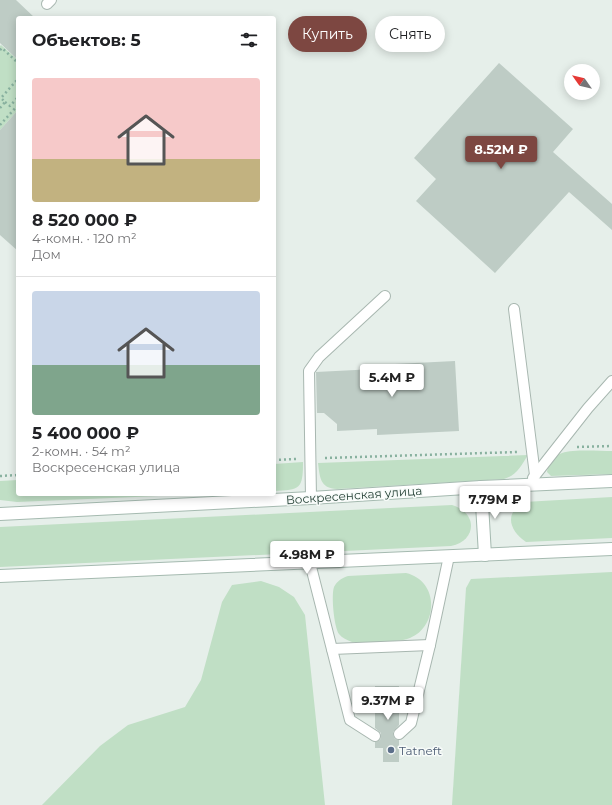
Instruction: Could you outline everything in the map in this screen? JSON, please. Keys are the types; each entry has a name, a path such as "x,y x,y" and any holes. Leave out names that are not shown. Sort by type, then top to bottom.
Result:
{"main road":[{"name":"Воскресенская улица","path":"0,514 311,498 480,487 532,480 612,481"},
{"path":"480,487 486,555"},
{"path":"0,576 612,549"}],"lane":[{"path":"311,498 309,371 319,356 385,296"},
{"path":"514,309 532,452 532,480"},
{"path":"532,480 588,408 612,381"},
{"path":"399,734 412,723 449,556"},
{"path":"310,563 350,720 375,736"},
{"path":"332,649 430,646"}],"path":[{"path":"0,50 2,48 16,61"},
{"path":"16,81 1,98 10,106 16,99"},
{"path":"0,108 5,102"},
{"path":"0,125 16,107"},
{"path":"557,448 612,446"},
{"path":"276,460 532,452"},
{"path":"0,476 16,475"}],"green space":[{"path":"1,45 16,58 16,112 0,130"},
{"path":"579,451 612,451 612,474 551,476 547,472 552,461 556,456 562,453"},
{"path":"528,455 515,473 504,479 337,489 327,487 324,484 320,478 318,463"},
{"path":"303,462 301,483 295,489 276,491 276,464"},
{"path":"16,480 16,496 159,496 17,502 0,500 0,481"},
{"path":"612,497 612,538 526,542 516,532 511,522 513,511 524,502"},
{"path":"452,505 466,514 470,519 471,526 470,532 466,538 460,543 451,546 0,567 0,527"},
{"path":"612,572 612,805 452,805 466,588 471,579"},
{"path":"406,573 417,578 425,585 430,594 430,615 426,624 419,632 405,640 382,642 352,642 339,634 334,618 333,604 333,591 338,581 348,576"},
{"path":"261,581 279,587 294,597 305,615 325,805 42,805 100,746 128,725 185,707 201,680 222,602 232,585"}],"building":[{"path":"0,0 16,0 33,16 16,16 16,58 0,43"},
{"path":"499,63 573,129 553,152 612,204 612,230 569,192 495,273 416,201 436,179 414,158"},
{"path":"16,112 16,249 0,235 0,130"},
{"path":"455,361 459,431 377,435 377,429 337,431 337,424 324,413 317,413 316,372 375,369 375,365"},
{"path":"375,686 399,686 399,725 393,732 393,735 395,739 399,740 399,762 383,762 383,748 375,748 375,742 380,740 381,733 375,728"}],"place":[{"name":"Tatneft","path":"391,750"}]}
